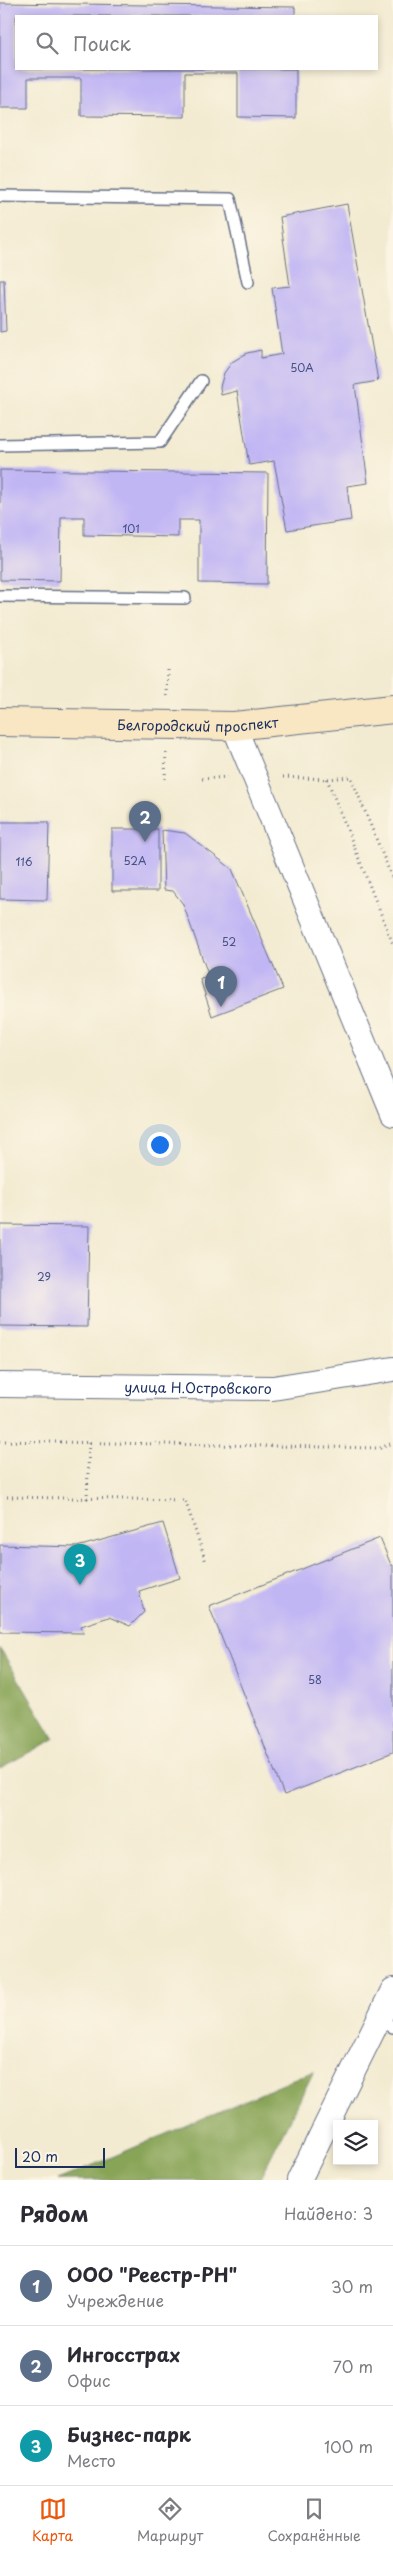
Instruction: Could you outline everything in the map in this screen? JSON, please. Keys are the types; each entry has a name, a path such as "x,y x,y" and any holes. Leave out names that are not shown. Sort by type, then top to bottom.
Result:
{"main road":[{"name":"Белгородский проспект","path":"0,722 234,726 393,709"}],"street":[{"path":"234,726 393,1114"},
{"name":"улица Н.Островского","path":"0,1385 273,1388 393,1369"},
{"path":"300,2180 386,2023 393,1990"}],"lane":[{"path":"0,196 230,198 248,282"},
{"path":"0,446 160,442 201,380"},
{"path":"0,596 185,598"}],"path":[{"path":"254,776 328,779 351,777 393,880"},
{"path":"328,779 393,944"},
{"path":"0,1441 380,1448 393,1443"},
{"path":"87,1500 89,1443"},
{"path":"7,1496 87,1500 185,1500 206,1562"}],"green space":[{"path":"0,1648 54,1739 0,1768"},
{"path":"314,2071 259,2180 58,2180"}],"building":[{"path":"0,3 295,7 295,15 15,15 15,70 296,70 296,118 238,117 238,73 185,73 185,117 81,116 81,78 28,78 28,108 0,108"},
{"path":"347,204 378,381 355,385 368,483 347,486 351,520 287,530 274,461 249,465 237,391 221,395 220,387 224,373 232,362 247,353 261,350 261,358 282,354 272,288 290,286 280,217"},
{"path":"0,280 4,280 6,331 0,332"},
{"path":"0,470 268,473 267,584 199,583 199,520 178,520 178,537 84,535 84,517 61,517 60,581 0,580"},
{"path":"0,822 49,822 47,900 0,899"},
{"path":"112,829 158,829 158,891 112,891"},
{"path":"162,830 185,833 232,869 283,989 212,1016 200,979 209,977 183,904 173,891 164,890"},
{"path":"0,1225 89,1226 87,1327 0,1326"},
{"path":"163,1523 180,1578 139,1591 144,1612 130,1626 109,1617 81,1626 84,1633 0,1632 0,1545 77,1547"},
{"path":"380,1538 391,1565 393,1565 393,1752 284,1795 209,1606"}],"place":[{"name":"Ингосстрах","path":"145,842"},
{"name":"ООО \"Реестр-РН\"","path":"221,1007"},
{"name":"Бизнес-парк","path":"80,1585"}]}
